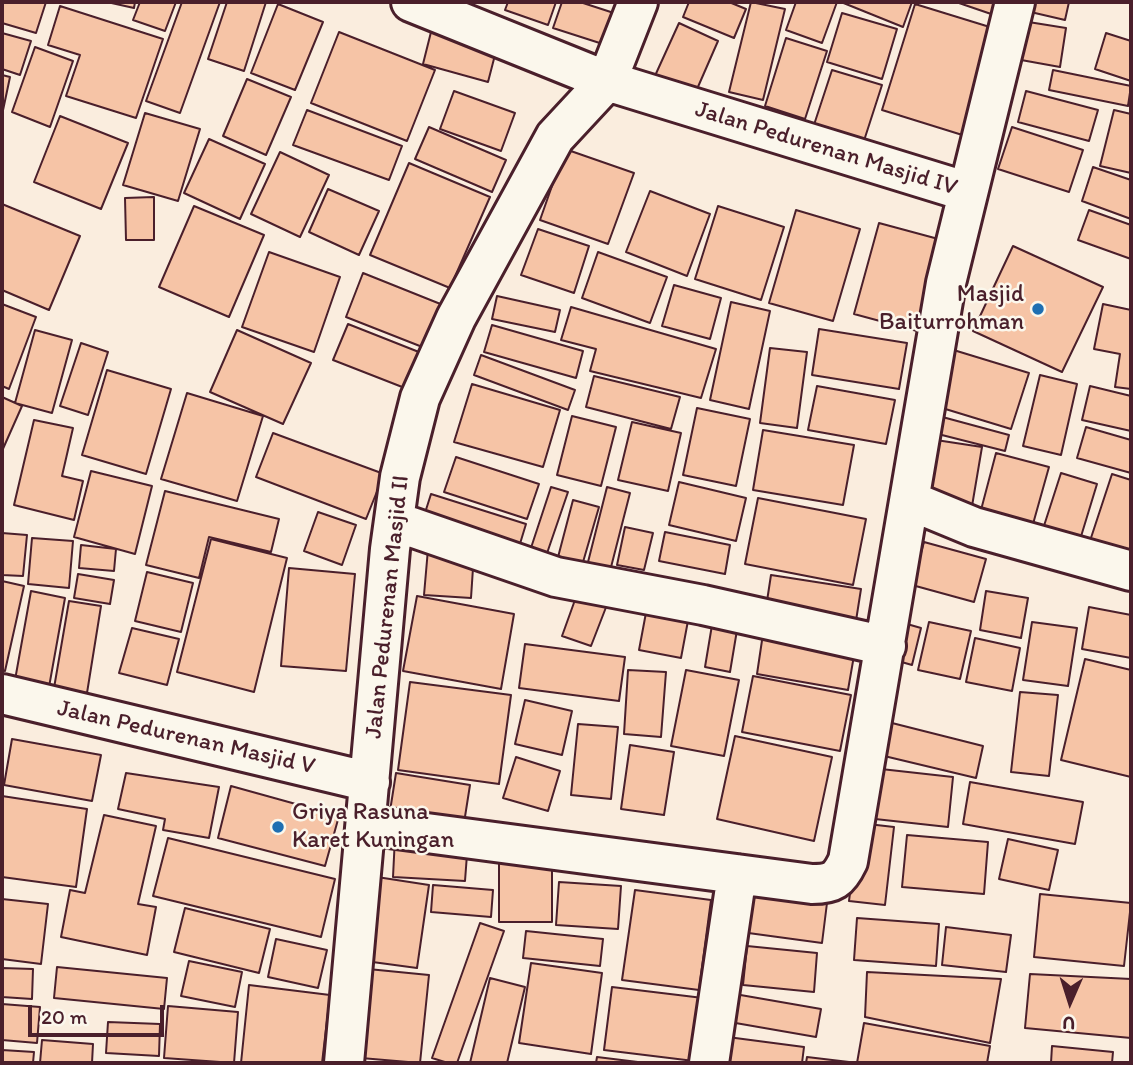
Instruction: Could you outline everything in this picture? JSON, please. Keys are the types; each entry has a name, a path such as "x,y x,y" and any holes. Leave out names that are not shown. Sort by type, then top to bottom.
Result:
{"street":[{"name":"Jalan Pedurenan Masjid IV","path":"411,2 607,81 968,192 946,282 848,861 841,877 829,884 737,874"},
{"name":"Jalan Pedurenan Masjid II","path":"344,1063 394,521 400,477 420,398 456,318 555,137 607,81 638,2"},
{"path":"968,192 1015,2"},
{"path":"911,501 974,527 1131,571"},
{"path":"394,521 556,577 703,605 886,646"},
{"name":"Jalan Pedurenan Masjid V","path":"2,694 370,782"},
{"path":"366,825 737,874 709,1063"}],"building":[{"path":"2,2 46,2 36,33 2,23"},
{"path":"107,2 135,2 134,8"},
{"path":"140,2 176,2 165,31 133,20"},
{"path":"182,2 220,2 180,113 146,101"},
{"path":"227,2 266,2 244,71 208,59"},
{"path":"508,2 556,2 548,25 505,10"},
{"path":"562,2 580,2 620,15 609,46 553,28"},
{"path":"689,2 729,2 746,9 734,38 683,17"},
{"path":"751,2 785,9 763,100 729,92"},
{"path":"796,2 837,2 822,43 786,30"},
{"path":"841,2 912,2 903,27"},
{"path":"956,2 1002,2 997,16"},
{"path":"1024,2 1069,2 1065,20 1022,10"},
{"path":"278,4 323,22 295,90 251,73"},
{"path":"915,4 1006,32 972,138 882,110"},
{"path":"60,6 163,39 136,118 66,96 80,55 48,45"},
{"path":"842,13 897,29 882,79 827,62"},
{"path":"1016,20 1066,28 1060,67 1010,58"},
{"path":"679,23 718,41 694,96 654,78"},
{"path":"339,32 435,70 407,141 311,103"},
{"path":"431,32 496,51 488,82 423,64"},
{"path":"2,33 31,41 20,75 2,69"},
{"path":"1106,33 1131,41 1131,81 1095,69"},
{"path":"786,38 827,51 805,119 765,106"},
{"path":"35,47 73,61 50,127 12,112"},
{"path":"832,70 882,85 860,153 810,137"},
{"path":"1053,70 1131,86 1128,106 1049,90"},
{"path":"2,75 10,77 2,115"},
{"path":"247,79 291,97 266,155 223,136"},
{"path":"454,91 515,113 501,151 440,129"},
{"path":"1026,91 1098,110 1089,141 1018,122"},
{"path":"307,110 402,146 389,180 293,145"},
{"path":"1114,110 1131,114 1131,173 1100,166"},
{"path":"145,113 200,129 178,201 123,185"},
{"path":"60,116 128,143 101,209 34,182"},
{"path":"429,127 506,160 492,192 415,159"},
{"path":"1012,127 1083,150 1069,192 998,169"},
{"path":"209,139 265,164 240,219 184,193"},
{"path":"565,149 634,173 608,244 540,220"},
{"path":"280,152 329,175 300,237 251,214"},
{"path":"409,163 490,197 450,288 370,255"},
{"path":"1093,167 1131,180 1131,219 1082,201"},
{"path":"328,189 379,211 359,255 309,232"},
{"path":"650,191 710,214 687,276 626,252"},
{"path":"154,197 154,240 126,240 125,198"},
{"path":"2,204 80,236 49,310 2,290"},
{"path":"194,206 264,235 229,317 159,287"},
{"path":"718,206 784,227 761,300 695,279"},
{"path":"796,210 860,229 833,321 769,303"},
{"path":"1089,210 1131,225 1131,259 1078,240"},
{"path":"879,223 942,240 917,331 854,314"},
{"path":"538,229 589,246 574,293 521,275"},
{"name":"Masjid Baiturrohman","path":"1013,246 1103,287 1062,372 973,331"},
{"path":"269,252 340,277 314,352 242,327"},
{"path":"598,252 667,277 650,323 582,298"},
{"path":"363,273 448,307 430,350 346,317"},
{"path":"674,285 721,298 710,339 662,326"},
{"path":"497,296 560,310 555,332 492,319"},
{"path":"731,302 770,311 749,409 710,400"},
{"path":"2,304 36,317 9,389 2,386"},
{"path":"1103,304 1131,310 1131,389 1115,387 1120,354 1094,349"},
{"path":"571,307 716,349 701,398 590,371 596,349 561,340"},
{"path":"348,324 429,356 415,392 333,360"},
{"path":"492,325 583,351 576,378 484,352"},
{"path":"819,329 907,343 899,389 812,375"},
{"path":"35,330 72,340 52,413 15,403"},
{"path":"237,330 311,363 283,424 210,392"},
{"path":"81,343 108,352 88,415 60,406"},
{"path":"770,348 807,352 797,428 760,423"},
{"path":"947,348 1029,373 1011,429 929,404"},
{"path":"481,355 575,390 568,410 474,375"},
{"path":"107,370 171,389 146,474 82,455"},
{"path":"1040,375 1077,384 1061,455 1023,446"},
{"path":"594,376 680,397 671,429 586,407"},
{"path":"472,384 560,410 543,467 454,442"},
{"path":"817,386 895,400 886,444 808,430"},
{"path":"1090,386 1131,396 1131,431 1082,420"},
{"path":"187,393 263,416 237,501 161,479"},
{"path":"2,397 22,406 2,451"},
{"path":"697,408 750,419 736,486 683,475"},
{"path":"935,415 1009,435 1005,451 930,432"},
{"path":"572,416 616,427 601,486 557,475"},
{"path":"34,420 73,428 62,476 83,481 74,520 14,505"},
{"path":"632,422 681,433 668,491 618,480"},
{"path":"1086,427 1131,440 1131,473 1077,458"},
{"path":"763,430 854,445 843,505 753,490"},
{"path":"273,433 384,474 366,519 256,477"},
{"path":"936,440 982,447 971,512 926,505"},
{"path":"996,453 1049,467 1033,524 981,510"},
{"path":"456,457 539,484 527,519 444,492"},
{"path":"91,471 152,486 135,554 74,537"},
{"path":"1061,473 1097,484 1079,543 1042,532"},
{"path":"1112,474 1131,480 1131,561 1088,547"},
{"path":"679,482 746,498 736,541 669,525"},
{"path":"551,487 568,492 544,562 528,557"},
{"path":"607,487 630,493 609,575 586,570"},
{"path":"165,491 279,519 271,552 209,537 199,578 146,565"},
{"path":"431,494 526,524 519,547 424,516"},
{"path":"758,498 866,519 853,585 745,564"},
{"path":"573,500 599,507 581,569 557,561"},
{"path":"318,512 356,525 342,565 304,551"},
{"path":"625,527 653,533 644,570 617,565"},
{"path":"665,532 730,545 725,574 659,561"},
{"path":"2,533 27,535 23,576 2,575"},
{"path":"32,538 73,541 69,588 28,584"},
{"path":"211,539 287,558 254,692 177,672"},
{"path":"924,542 986,559 974,602 912,585"},
{"path":"81,545 116,549 114,571 79,568"},
{"path":"428,549 474,553 471,598 424,595"},
{"path":"289,568 355,574 346,671 281,666"},
{"path":"147,572 193,583 181,632 135,621"},
{"path":"78,574 114,580 110,604 74,598"},
{"path":"771,575 861,589 855,627 765,614"},
{"path":"2,581 24,586 5,671 2,670"},
{"path":"580,586 610,597 591,646 562,636"},
{"path":"31,591 65,598 49,687 15,680"},
{"path":"986,591 1028,598 1021,638 980,630"},
{"path":"417,596 514,614 501,689 403,671"},
{"path":"69,601 101,606 87,693 54,688"},
{"path":"648,602 690,610 681,658 639,650"},
{"path":"1089,607 1131,615 1131,658 1082,649"},
{"path":"713,619 738,624 730,672 705,667"},
{"path":"900,622 921,628 912,665 891,659"},
{"path":"929,622 971,631 960,679 918,670"},
{"path":"1032,622 1077,628 1068,686 1023,680"},
{"path":"764,627 856,644 848,690 757,674"},
{"path":"132,628 179,639 167,685 119,673"},
{"path":"975,638 1020,648 1012,691 966,682"},
{"path":"525,644 625,657 619,701 519,688"},
{"path":"1085,659 1131,670 1131,777 1061,760"},
{"path":"628,670 666,672 661,737 624,734"},
{"path":"686,670 739,680 724,756 671,746"},
{"path":"753,676 851,695 840,751 742,732"},
{"path":"410,682 511,695 499,784 398,770"},
{"path":"1020,692 1058,695 1049,776 1011,772"},
{"path":"525,700 572,711 562,755 515,744"},
{"path":"888,722 983,746 976,778 880,755"},
{"path":"578,724 618,727 611,799 571,795"},
{"path":"735,736 832,757 814,841 717,819"},
{"path":"12,739 101,755 92,801 4,785"},
{"path":"630,745 674,752 664,815 621,809"},
{"path":"516,757 560,771 548,811 503,798"},
{"path":"872,768 953,777 948,827 866,818"},
{"path":"126,773 219,787 209,838 163,830 165,819 118,809"},
{"path":"396,773 470,785 464,823 390,811"},
{"path":"970,782 1083,802 1075,844 963,824"},
{"name":"Griya Rasuna Karet Kuningan","path":"231,786 339,816 325,866 218,838"},
{"path":"2,796 87,809 76,887 2,877"},
{"path":"104,815 156,826 138,904 156,907 147,955 61,937 70,890 85,893"},
{"path":"859,823 894,827 885,905 849,901"},
{"path":"907,835 988,842 984,894 902,887"},
{"path":"395,837 468,841 465,881 393,877"},
{"path":"168,838 335,879 321,937 153,896"},
{"path":"1008,839 1058,850 1049,890 999,879"},
{"path":"499,860 552,860 552,922 499,922"},
{"path":"377,877 429,885 417,968 365,961"},
{"path":"559,882 621,886 618,929 556,925"},
{"path":"433,885 493,890 491,917 431,912"},
{"path":"635,890 711,900 699,990 622,980"},
{"path":"746,892 827,903 822,943 741,932"},
{"path":"1040,894 1131,903 1124,966 1034,957"},
{"path":"2,899 48,904 41,964 2,959"},
{"path":"185,908 270,929 259,973 174,952"},
{"path":"857,918 939,924 936,966 854,960"},
{"path":"480,923 504,931 457,1063 448,1063 432,1058"},
{"path":"946,927 1011,935 1006,972 942,965"},
{"path":"526,931 603,939 600,966 523,958"},
{"path":"276,939 327,950 318,988 268,977"},
{"path":"747,946 817,953 814,992 743,985"},
{"path":"189,961 242,972 235,1007 181,996"},
{"path":"531,963 602,973 591,1054 519,1043"},
{"path":"57,967 167,978 164,1009 54,998"},
{"path":"2,968 33,969 32,999 2,997"},
{"path":"368,969 429,975 420,1063 361,1058"},
{"path":"867,972 1001,979 990,1043 865,1017"},
{"path":"1030,974 1131,979 1131,1038 1025,1028"},
{"path":"490,978 525,987 507,1063 470,1063"},
{"path":"249,985 330,995 322,1063 241,1063"},
{"path":"612,987 703,998 694,1061 604,1050"},
{"path":"729,993 821,1009 816,1037 724,1021"},
{"path":"2,1004 40,1007 37,1043 2,1040"},
{"path":"168,1006 238,1012 234,1063 164,1058"},
{"path":"108,1022 160,1024 159,1056 106,1053"},
{"path":"864,1023 990,1046 987,1063 857,1063"},
{"path":"720,1036 804,1047 802,1063 721,1063"},
{"path":"42,1040 93,1044 92,1063 40,1063"},
{"path":"1052,1046 1113,1052 1112,1063 1051,1063"},
{"path":"2,1050 34,1052 33,1063 2,1063"},
{"path":"597,1057 646,1063 596,1063"},
{"path":"807,1057 849,1062 849,1063 806,1063"}],"place":[{"name":"Masjid Baiturrohman","path":"1038,309"},
{"name":"Griya Rasuna Karet Kuningan","path":"278,827"}]}
